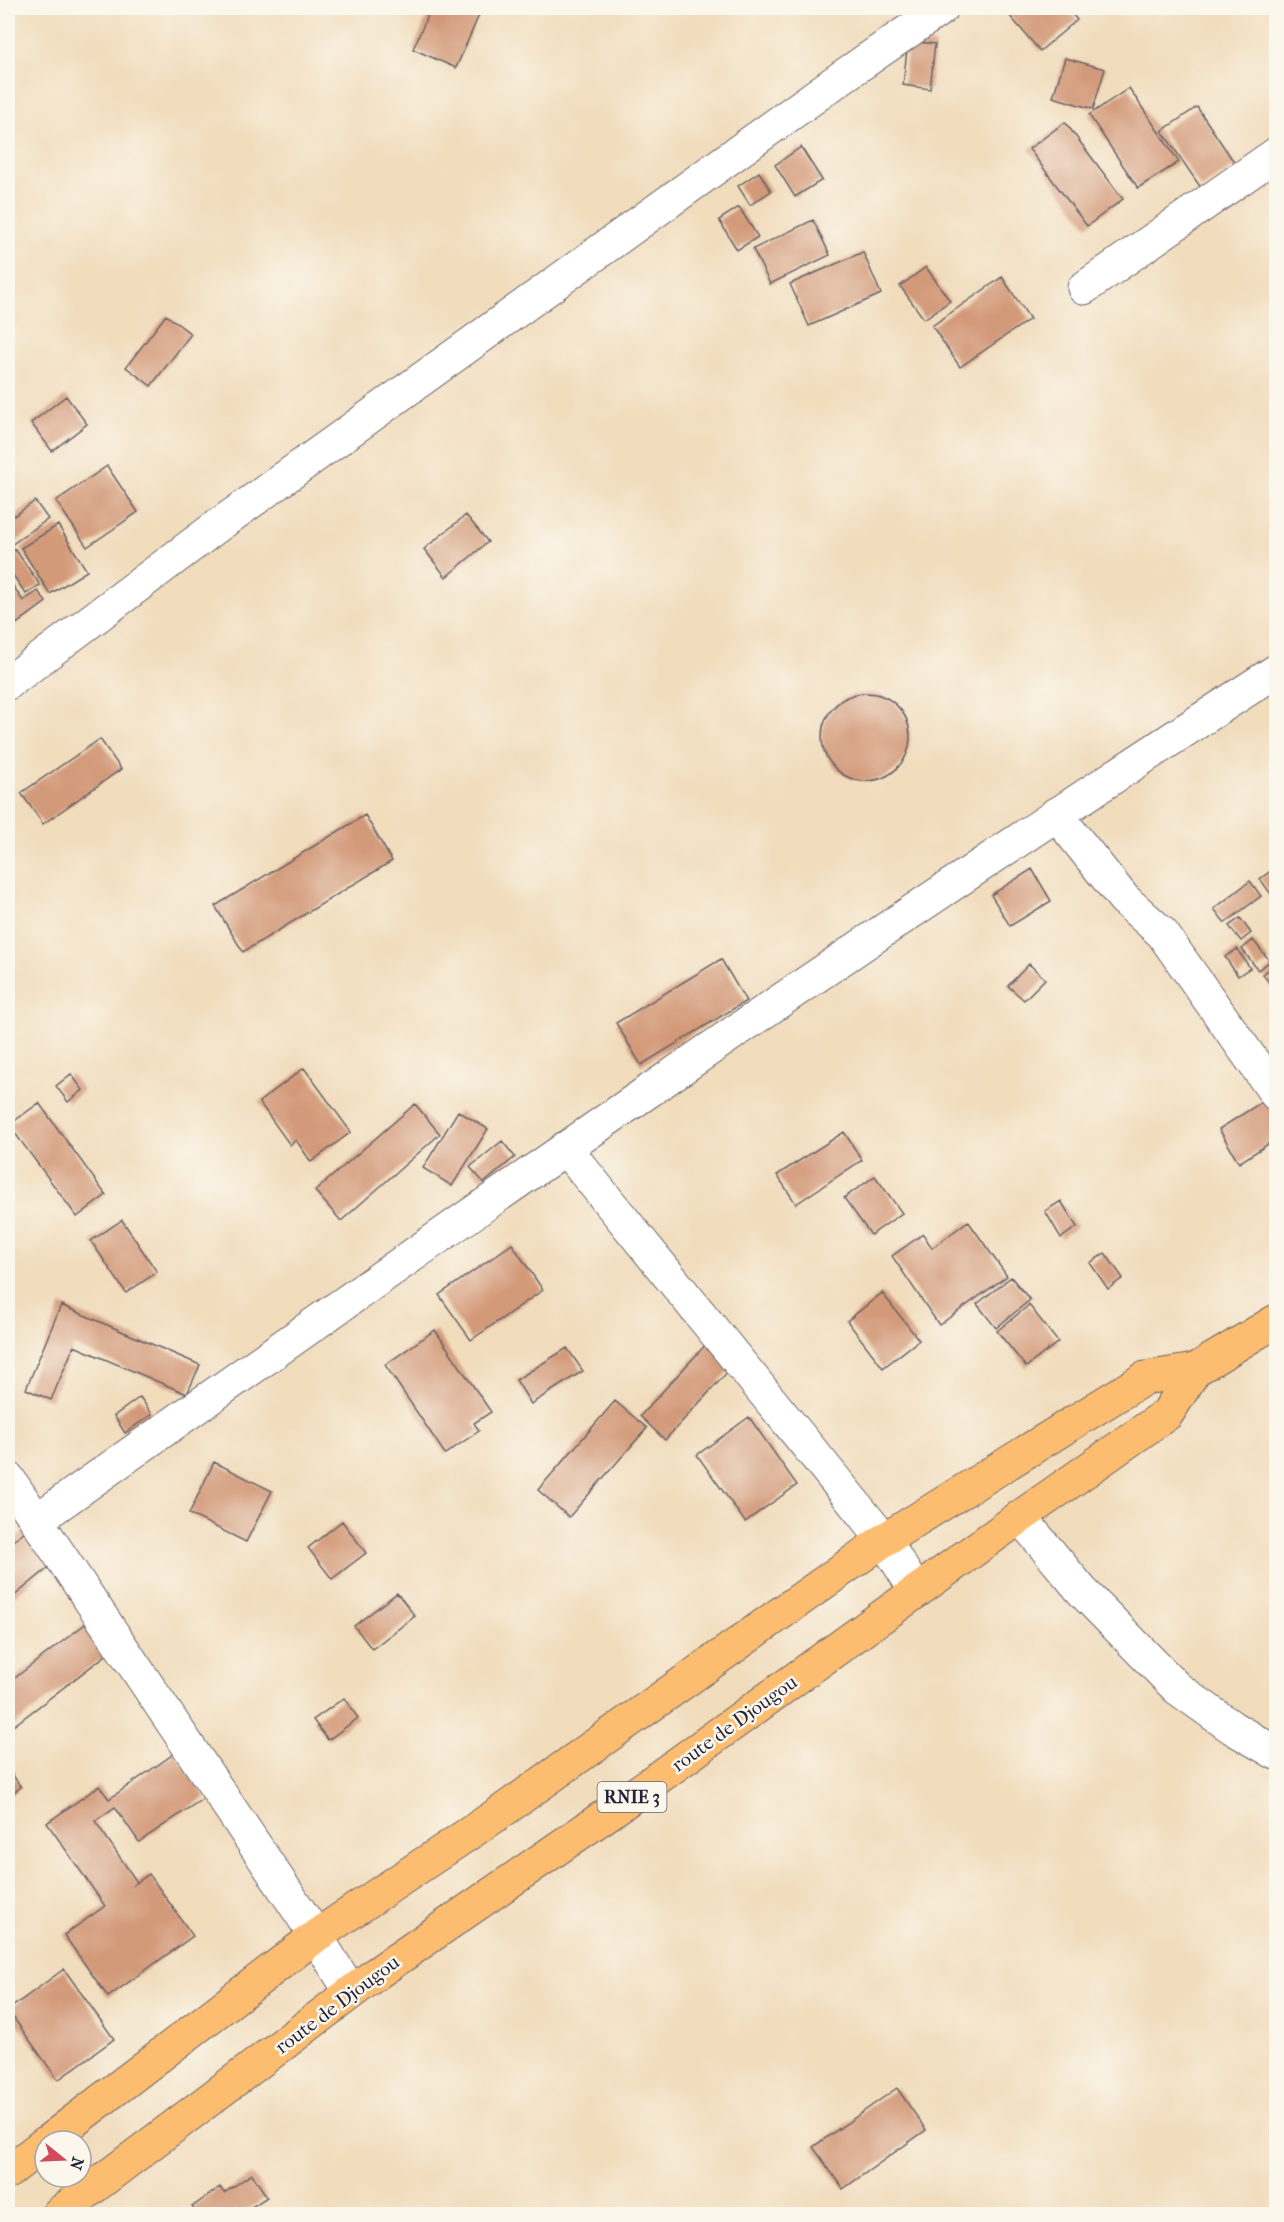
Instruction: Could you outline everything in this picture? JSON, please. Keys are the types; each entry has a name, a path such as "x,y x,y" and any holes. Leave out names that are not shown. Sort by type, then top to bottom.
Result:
{"highway":[{"name":"RNIE 3","path":"63,2129 316,1936 498,1814 884,1540 1144,1378 1195,1370 1276,1321"},
{"name":"route de Djougou","path":"58,2214 351,1992 609,1813 916,1591 1167,1414 1195,1370"},
{"name":"RNIE 3","path":"8,2172 33,2152"}],"street":[{"path":"8,683 216,527 870,56 942,8"},
{"path":"1084,288 1276,154"},
{"path":"37,1520 564,1148 1056,814 1276,671"},
{"path":"1056,814 1124,899 1162,933 1276,1094"},
{"path":"564,1148 884,1540 916,1591"},
{"path":"8,1478 316,1936 351,1992"},
{"path":"1020,1517 1082,1592 1177,1688 1233,1728 1276,1754"}],"building":[{"path":"431,8 482,8 456,68 413,49"},
{"path":"1067,8 1077,20 1040,51 1004,9"},
{"path":"908,41 935,44 930,89 903,85"},
{"path":"1065,58 1105,69 1093,109 1053,97"},
{"path":"1129,88 1179,162 1138,188 1089,115"},
{"path":"1197,107 1236,165 1201,188 1162,131"},
{"path":"1065,122 1123,199 1087,226 1029,149"},
{"path":"801,147 822,180 795,197 775,165"},
{"path":"759,172 771,191 750,205 738,186"},
{"path":"739,207 758,237 737,250 719,220"},
{"path":"813,220 830,255 770,284 753,249"},
{"path":"863,252 881,294 809,326 790,284"},
{"path":"926,267 950,301 924,319 900,286"},
{"path":"1002,277 1030,319 960,367 932,326"},
{"path":"166,315 191,334 151,386 126,367"},
{"path":"66,396 87,424 52,451 31,423"},
{"path":"107,466 138,512 87,547 56,501"},
{"path":"35,501 48,519 8,547 8,511 10,510 14,516"},
{"path":"466,515 488,542 446,577 424,549"},
{"path":"58,525 87,571 50,594 21,548"},
{"path":"15,549 40,585 26,594 8,568 8,555"},
{"path":"8,578 23,601 38,591 46,602 8,630"},
{"path":"866,693 883,697 897,706 906,720 910,737 906,754 897,768 883,777 866,781 849,777 835,768 826,754 822,737 826,720 835,706 849,697"},
{"path":"100,739 121,769 43,824 21,793"},
{"path":"365,815 392,861 243,952 215,906"},
{"path":"1276,867 1276,901 1260,879"},
{"path":"1032,869 1051,901 1010,926 991,895"},
{"path":"1250,881 1261,896 1225,923 1214,909"},
{"path":"1240,918 1251,933 1241,941 1229,926"},
{"path":"1253,940 1270,961 1258,970 1242,949"},
{"path":"1237,949 1250,968 1238,976 1225,957"},
{"path":"721,959 746,1001 641,1065 616,1023"},
{"path":"1029,964 1045,979 1024,1000 1008,986"},
{"path":"1276,964 1276,993 1263,974"},
{"path":"304,1068 351,1132 311,1162 296,1140 290,1145 259,1102"},
{"path":"71,1074 83,1090 68,1102 56,1086"},
{"path":"1276,1093 1276,1139 1239,1163 1219,1129"},
{"path":"39,1103 106,1195 77,1217 9,1125"},
{"path":"415,1104 440,1134 341,1221 315,1191"},
{"path":"458,1111 488,1129 452,1186 423,1168"},
{"path":"844,1132 862,1160 796,1204 777,1175"},
{"path":"502,1141 515,1157 484,1183 470,1167"},
{"path":"875,1176 902,1213 871,1235 844,1198"},
{"path":"1061,1201 1077,1227 1061,1238 1045,1211"},
{"path":"122,1220 157,1272 126,1293 91,1241"},
{"path":"968,1221 1007,1276 939,1325 892,1256 923,1234 932,1248"},
{"path":"512,1244 543,1290 471,1340 439,1295"},
{"path":"1105,1253 1123,1278 1108,1289 1090,1263"},
{"path":"1011,1277 1030,1300 996,1328 977,1304"},
{"path":"882,1293 919,1340 883,1368 847,1321"},
{"path":"61,1305 200,1365 187,1394 74,1346 51,1400 26,1389"},
{"path":"1029,1305 1058,1342 1026,1367 997,1331"},
{"path":"435,1330 491,1412 474,1423 479,1431 445,1454 385,1365"},
{"path":"709,1341 734,1365 665,1440 640,1416"},
{"path":"567,1348 583,1371 531,1404 516,1380"},
{"path":"140,1397 152,1414 125,1433 114,1416"},
{"path":"615,1401 647,1428 569,1517 538,1490"},
{"path":"749,1417 797,1485 745,1522 697,1455"},
{"path":"214,1462 272,1491 246,1542 189,1514"},
{"path":"342,1521 366,1553 332,1579 308,1548"},
{"path":"32,1525 58,1560 8,1601 8,1545"},
{"path":"397,1593 415,1616 372,1649 354,1626"},
{"path":"97,1615 119,1645 8,1730 8,1683"},
{"path":"344,1698 358,1718 328,1740 313,1720"},
{"path":"175,1753 205,1797 139,1842 115,1807 95,1821 137,1882 132,1886 149,1874 193,1936 108,1997 64,1935 105,1906 47,1823 99,1786 109,1799"},
{"path":"8,1768 21,1787 8,1797"},
{"path":"64,1969 114,2039 58,2080 8,2010"},
{"path":"897,2088 926,2130 843,2189 813,2147"},
{"path":"252,2174 267,2197 241,2214 236,2210 230,2214 197,2214 192,2207 220,2187 224,2193"}]}
